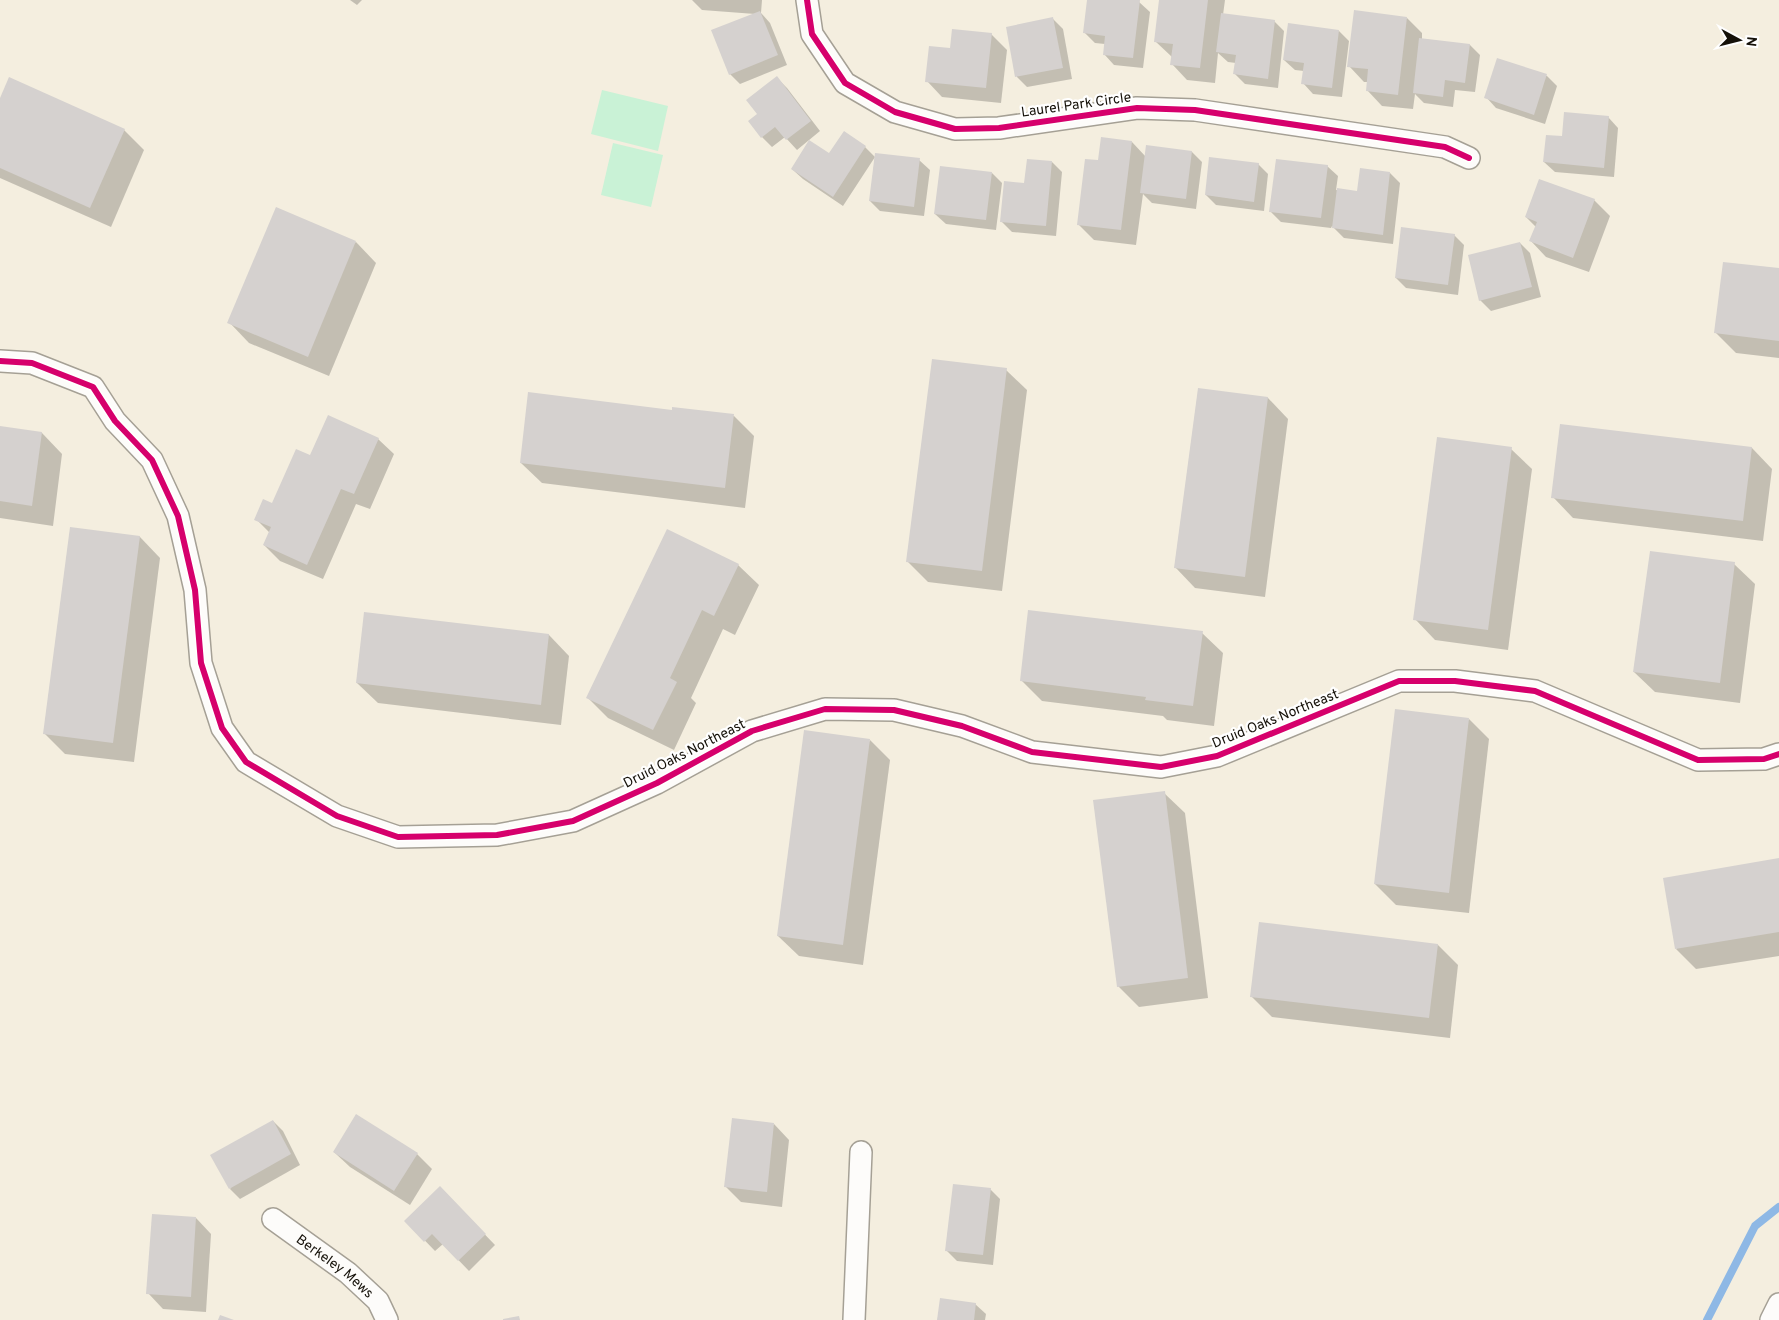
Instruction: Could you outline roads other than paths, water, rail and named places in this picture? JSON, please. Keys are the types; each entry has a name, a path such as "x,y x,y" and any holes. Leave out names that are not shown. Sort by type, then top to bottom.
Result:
{"street":[{"name":"Laurel Park Circle","path":"808,0 812,34 845,83 895,112 955,128 999,128 1137,108 1195,110 1445,147 1469,158"},
{"name":"Druid Oaks Northeast","path":"0,361 32,363 93,387 115,421 152,460 178,516 195,590 201,662 222,728 246,762 337,816 398,837 497,835 572,821 657,783 752,731 825,709 894,710 962,726 1032,752 1161,767 1217,756 1399,681 1455,681 1535,691 1698,760 1764,758 1779,754"},
{"path":"854,1320 861,1152"},
{"name":"Berkeley Mews","path":"273,1219 348,1273 378,1301 387,1320"},
{"path":"1771,1320 1779,1304"}],"waterway":[{"path":"1707,1320 1755,1226 1779,1207"}]}
